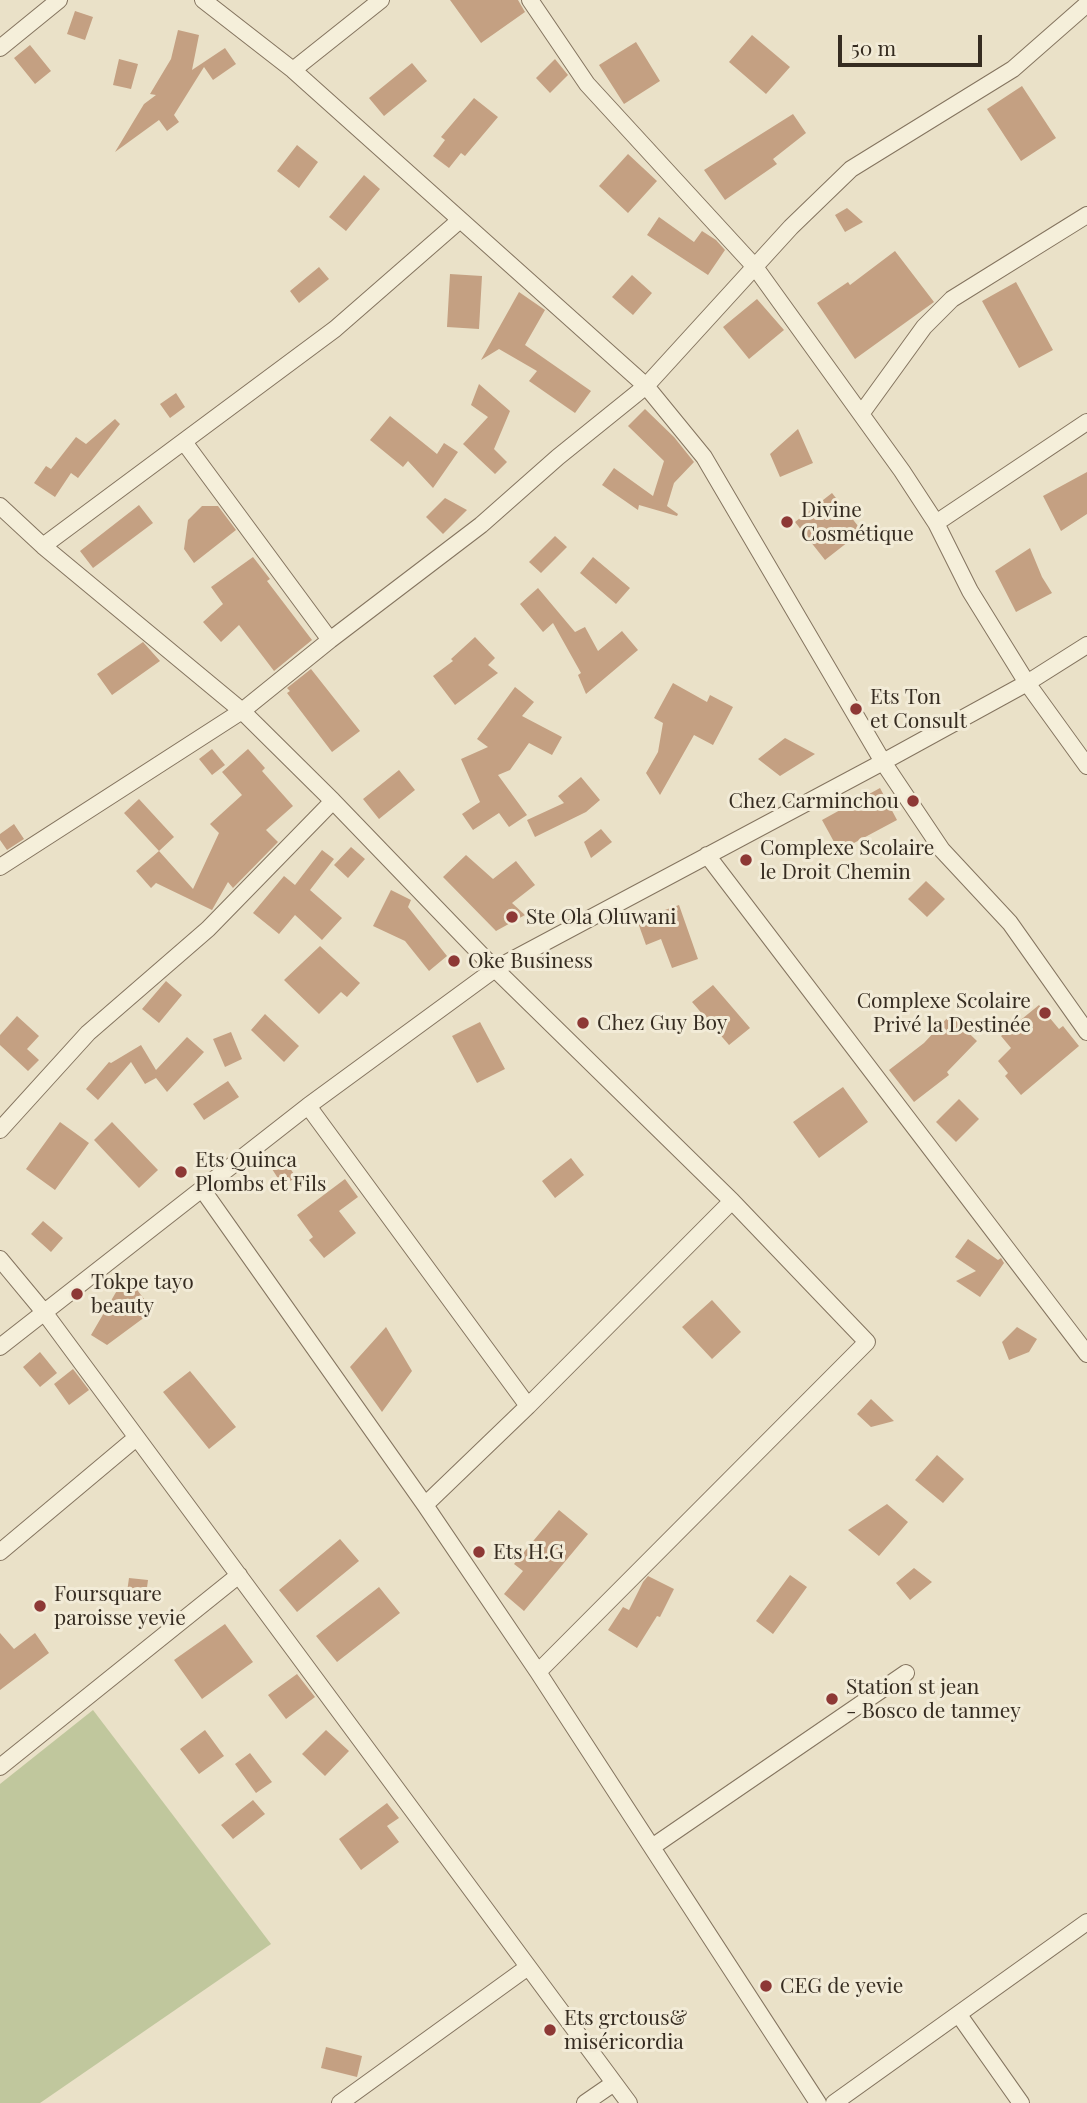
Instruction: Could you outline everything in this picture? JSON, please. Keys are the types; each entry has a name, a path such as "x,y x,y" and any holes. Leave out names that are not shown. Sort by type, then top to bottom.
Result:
{"street":[{"path":"0,48 59,0"},
{"path":"203,0 293,70 646,386 704,457 883,762 942,850 1010,923 1087,1032"},
{"path":"293,70 381,0"},
{"path":"530,0 587,85 755,267 936,523 970,591 1027,683 1087,766"},
{"path":"0,867 242,711 481,525 558,457 646,386 791,227 851,169 1013,69 1087,5"},
{"path":"861,414 923,327 952,299 1087,215"},
{"path":"43,546 335,329 460,220"},
{"path":"936,523 1087,422"},
{"path":"184,442 330,640"},
{"path":"0,506 43,546 242,711 495,969 732,1201 867,1342 538,1672"},
{"path":"0,1347 308,1106 495,969 883,762 1027,683 1087,645"},
{"path":"0,1130 88,1033 208,929 333,801"},
{"path":"707,855 1087,1354"},
{"path":"308,1106 527,1406"},
{"path":"202,1189 425,1505 538,1672 818,2103"},
{"path":"425,1505 732,1201"},
{"path":"0,1259 44,1312 629,2103"},
{"path":"0,1552 136,1437"},
{"path":"0,1768 239,1575"},
{"path":"652,1847 906,1673"},
{"path":"834,2103 1087,1922"},
{"path":"340,2103 528,1968"},
{"path":"960,2015 1021,2103"},
{"path":"585,2103 614,2083"}],"green space":[{"path":"93,1710 271,1944 40,2103 0,2103 0,1784"}],"building":[{"path":"450,0 518,0 525,12 481,43"},
{"path":"75,11 93,17 85,40 67,34"},
{"path":"178,30 199,35 192,70 225,48 236,64 213,80 204,67 174,115 179,122 167,131 159,120 115,152 144,104 156,95 150,94 171,59"},
{"path":"752,35 790,67 766,94 729,62"},
{"path":"636,42 660,81 624,104 599,65"},
{"path":"30,45 51,71 35,84 14,58"},
{"path":"119,59 138,64 131,89 113,85"},
{"path":"555,59 568,75 550,93 536,78"},
{"path":"412,63 427,81 384,116 369,98"},
{"path":"1022,86 1056,138 1021,161 987,109"},
{"path":"474,98 498,117 465,156 461,153 449,168 433,156 445,140 441,137"},
{"path":"793,114 806,133 773,159 777,164 725,200 704,170"},
{"path":"297,145 318,162 299,188 277,171"},
{"path":"628,154 657,181 628,213 599,186"},
{"path":"364,175 380,189 346,231 329,217"},
{"path":"847,208 863,222 845,232 835,215"},
{"path":"659,217 694,242 702,231 725,250 708,275 647,235"},
{"path":"895,251 934,302 855,359 817,303 848,282 850,285"},
{"path":"319,267 329,279 299,303 290,291"},
{"path":"450,274 482,276 479,329 447,327"},
{"path":"632,275 652,293 633,315 612,297"},
{"path":"1016,282 1053,350 1019,368 982,301"},
{"path":"519,292 545,310 525,345 591,391 575,413 529,381 537,371 499,349 481,360"},
{"path":"757,299 784,330 749,359 723,327"},
{"path":"479,384 510,411 494,449 507,462 495,474 463,444 488,417 471,405"},
{"path":"176,393 185,407 170,418 160,404"},
{"path":"645,409 674,437 694,462 674,483 667,506 678,514 677,516 639,505 638,510 602,485 614,468 653,496 664,461 628,426"},
{"path":"390,416 437,454 444,443 458,452 433,488 408,461 403,467 370,440"},
{"path":"115,419 120,424 78,478 71,473 55,497 34,483 46,466 51,469 76,437 86,444"},
{"path":"798,429 813,463 780,477 770,454"},
{"path":"1087,472 1087,514 1061,531 1043,496"},
{"path":"832,493 862,531 825,560 795,522"},
{"path":"445,498 467,510 443,534 426,517"},
{"path":"139,505 153,523 93,568 80,551"},
{"path":"202,506 218,506 236,530 194,563 184,549 188,520"},
{"path":"555,536 567,547 541,573 529,562"},
{"path":"1030,548 1052,593 1016,612 995,571"},
{"path":"253,557 270,579 267,581 312,640 274,671 239,625 221,642 203,622 223,604 211,587"},
{"path":"593,557 630,588 616,604 580,573"},
{"path":"538,588 575,632 585,627 598,651 622,631 638,650 586,694 578,675 581,673 553,623 543,632 520,604"},
{"path":"475,637 495,658 488,665 498,673 455,705 433,676 453,661 451,659"},
{"path":"143,642 160,661 112,695 97,674"},
{"path":"311,669 360,731 332,752 287,693 290,691 287,688"},
{"path":"673,683 707,702 710,695 733,707 713,745 694,735 660,795 646,773 658,752 663,723 654,718"},
{"path":"515,687 534,702 522,716 562,737 552,755 529,743 510,770 498,775 527,815 509,827 499,813 473,830 462,814 480,802 461,759 488,747 477,739"},
{"path":"785,738 815,754 780,776 758,759"},
{"path":"212,749 225,765 212,775 199,759"},
{"path":"248,749 265,768 262,771 293,806 266,830 278,842 233,888 228,882 212,910 156,883 151,888 136,871 159,851 193,889 219,833 210,824 242,795 222,772"},
{"path":"399,770 415,790 379,819 363,799"},
{"path":"581,777 600,800 586,812 535,837 527,820 564,803 558,796"},
{"path":"880,788 897,820 839,851 822,820"},
{"path":"139,799 174,837 159,851 124,813"},
{"path":"14,824 24,839 7,850 0,840 0,834"},
{"path":"601,829 612,842 591,858 584,842"},
{"path":"351,847 365,859 348,878 334,865"},
{"path":"322,850 334,859 310,890 342,918 322,940 295,915 279,934 253,913 284,876 295,885"},
{"path":"466,855 493,879 516,861 535,885 512,903 525,915 496,931 443,877"},
{"path":"926,881 945,899 927,917 908,899"},
{"path":"391,890 411,900 408,907 447,956 429,971 405,941 373,926"},
{"path":"679,905 698,959 672,968 661,939 646,945 637,920"},
{"path":"320,946 360,983 347,997 341,992 319,1014 284,980"},
{"path":"166,981 182,995 159,1023 142,1009"},
{"path":"713,985 750,1028 729,1045 692,1002"},
{"path":"1039,1005 1059,1029 1063,1026 1079,1046 1021,1095 1005,1076 1008,1073 998,1061 1011,1048 1001,1036"},
{"path":"265,1014 299,1046 284,1062 251,1030"},
{"path":"950,1015 977,1041 947,1072 949,1075 914,1102 889,1070 924,1043"},
{"path":"17,1016 39,1036 27,1049 39,1060 28,1071 0,1045 0,1035"},
{"path":"480,1022 505,1069 477,1083 452,1036"},
{"path":"231,1032 242,1059 225,1067 213,1039"},
{"path":"187,1037 204,1052 167,1092 156,1078 145,1084 131,1062 98,1100 86,1089 109,1062 141,1045 156,1070"},
{"path":"228,1081 239,1097 204,1120 193,1104"},
{"path":"843,1087 868,1122 819,1158 793,1122"},
{"path":"959,1099 979,1119 956,1142 936,1122"},
{"path":"60,1122 89,1143 55,1190 26,1169"},
{"path":"112,1122 158,1170 139,1188 94,1140"},
{"path":"571,1158 584,1175 555,1198 542,1181"},
{"path":"285,1161 296,1177 283,1186 272,1169"},
{"path":"345,1179 358,1197 339,1211 356,1233 324,1258 309,1240 313,1237 297,1215"},
{"path":"43,1221 63,1238 51,1252 31,1234"},
{"path":"968,1239 998,1260 1001,1258 1004,1263 980,1297 956,1281 976,1271 955,1257"},
{"path":"126,1275 153,1311 107,1345 91,1335"},
{"path":"712,1300 741,1332 712,1359 682,1327"},
{"path":"386,1327 412,1371 382,1412 350,1367"},
{"path":"1017,1327 1037,1339 1029,1352 1009,1360 1002,1342"},
{"path":"40,1352 57,1373 40,1387 23,1367"},
{"path":"73,1369 89,1390 69,1405 54,1384"},
{"path":"190,1371 236,1427 209,1449 163,1392"},
{"path":"871,1399 894,1421 871,1427 857,1414"},
{"path":"937,1455 964,1479 943,1503 915,1480"},
{"path":"887,1504 908,1522 879,1556 848,1530"},
{"path":"559,1510 588,1534 524,1611 504,1594 523,1571 514,1564"},
{"path":"340,1539 359,1561 297,1612 279,1590"},
{"path":"914,1568 932,1582 910,1600 896,1583"},
{"path":"790,1575 807,1587 773,1634 756,1621"},
{"path":"648,1576 674,1589 660,1617 657,1616 637,1648 608,1630 623,1607 629,1610"},
{"path":"129,1578 148,1580 146,1595 127,1592"},
{"path":"379,1587 400,1613 337,1662 316,1636"},
{"path":"225,1624 253,1662 202,1699 174,1660"},
{"path":"0,1633 14,1649 35,1633 49,1653 0,1690"},
{"path":"297,1674 315,1697 286,1719 268,1695"},
{"path":"205,1730 224,1756 199,1774 180,1749"},
{"path":"326,1730 349,1751 325,1776 302,1754"},
{"path":"250,1753 272,1782 256,1793 235,1764"},
{"path":"253,1800 265,1814 233,1839 221,1825"},
{"path":"387,1803 399,1818 387,1826 399,1842 361,1870 339,1839"},
{"path":"326,2047 362,2056 357,2077 321,2068"}],"place":[{"name":"Divine Cosmétique","path":"787,522"},
{"name":"Ets Ton et Consult","path":"856,709"},
{"name":"Chez Carminchou","path":"913,801"},
{"name":"Complexe Scolaire le Droit Chemin","path":"746,860"},
{"name":"Ste Ola Oluwani","path":"512,917"},
{"name":"Oke Business","path":"454,961"},
{"name":"Complexe Scolaire Privé la Destinée","path":"1045,1013"},
{"name":"Chez Guy Boy","path":"583,1023"},
{"name":"Ets Quinca Plombs et Fils","path":"181,1172"},
{"name":"Tokpe tayo beauty","path":"77,1294"},
{"name":"Ets H.G","path":"479,1552"},
{"name":"Foursquare paroisse yevie","path":"40,1606"},
{"name":"Station st jean - Bosco de tanmey","path":"832,1699"},
{"name":"CEG de yevie","path":"766,1986"},
{"name":"Ets grctous& miséricordia","path":"550,2030"}]}
